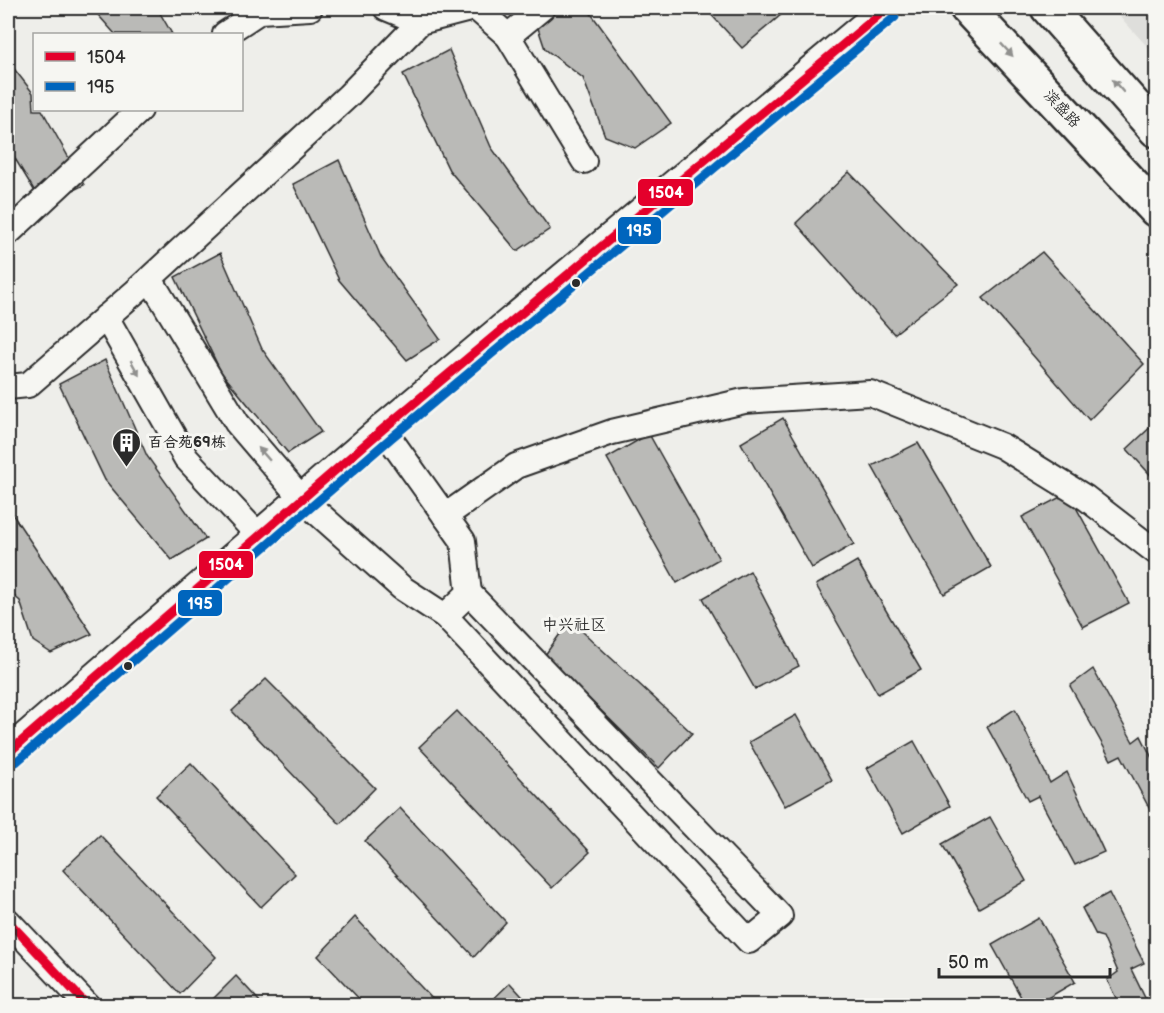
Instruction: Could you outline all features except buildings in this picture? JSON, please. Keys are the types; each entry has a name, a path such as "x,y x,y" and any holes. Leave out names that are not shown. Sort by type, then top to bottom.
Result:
{"main road":[{"name":"滨盛路","path":"967,8 1156,210"},
{"path":"1048,8 1156,130"}],"street":[{"path":"227,33 260,11 310,8"},
{"path":"386,8 420,22"},
{"path":"8,387 28,385 150,279 348,96 420,22 475,8 508,36 584,161"},
{"path":"508,36 542,8"},
{"path":"8,753 382,429 887,8"},
{"path":"8,232 139,111"},
{"path":"150,279 237,423 302,499 402,588 445,616 749,941 780,916 469,593 463,541 382,429"},
{"path":"106,316 186,458 259,536"},
{"path":"445,516 516,466 612,432 744,401 870,393 1002,446 1086,498 1156,552"},
{"path":"445,616 469,593"},
{"path":"8,921 88,1005"}],"shaded area":[{"path":"1112,8 1156,8 1156,56"}],"transit line":[{"name":"1504","path":"8,753 383,429 887,8"},
{"name":"195","path":"16,762 391,438 895,17"},
{"name":"1504","path":"8,921 88,1006"}],"place":[{"name":"百合苑69栋","path":"127,468"}],"district":[{"name":"中兴社区","path":"574,625"}]}
